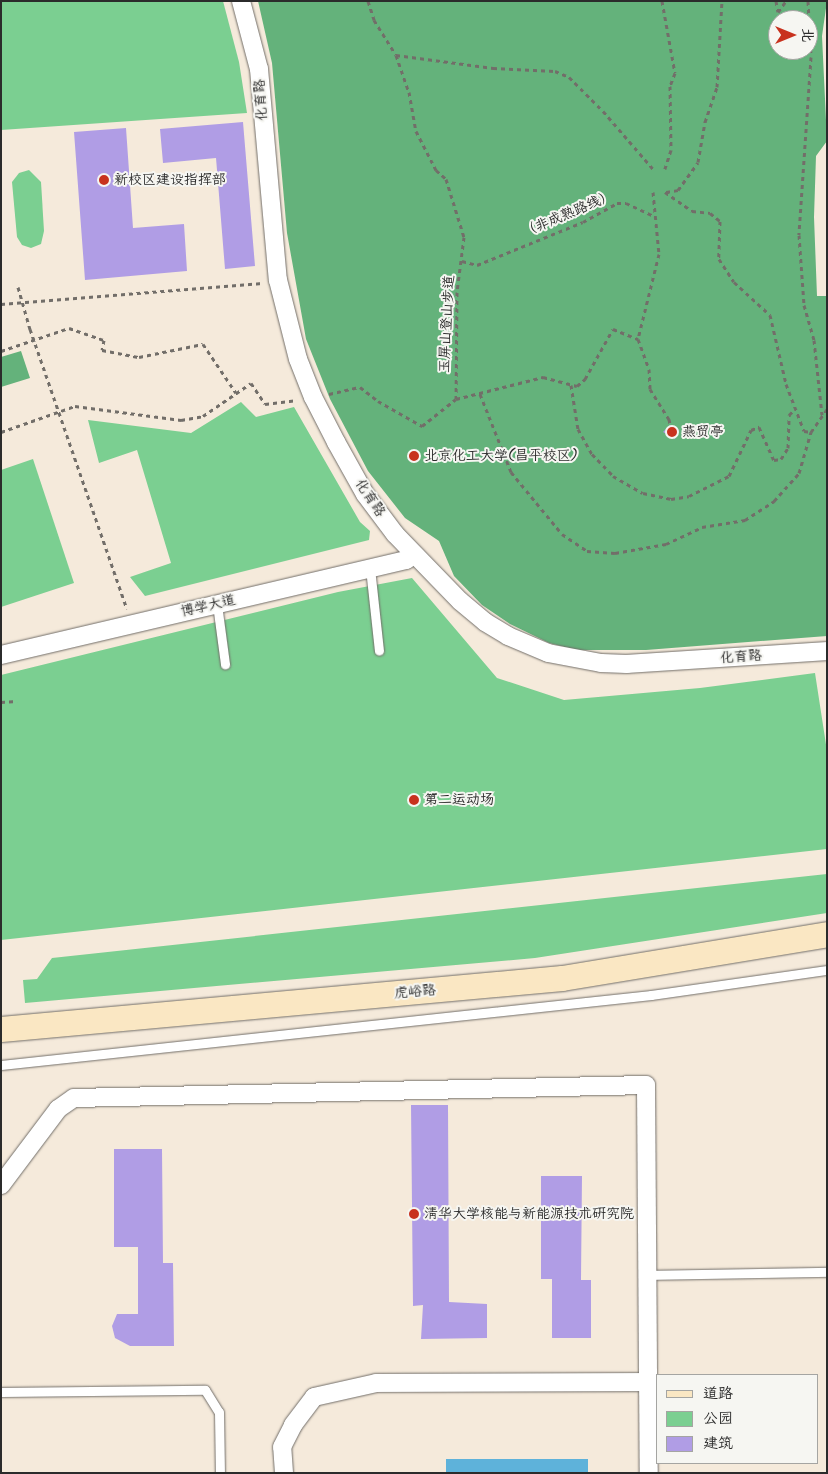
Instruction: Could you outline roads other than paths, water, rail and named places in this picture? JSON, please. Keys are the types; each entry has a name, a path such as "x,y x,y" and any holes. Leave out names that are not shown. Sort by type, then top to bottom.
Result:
{"street":[{"name":"化育路","path":"241,1 259,70 278,280 298,359 313,397 365,494 414,555 485,622 526,644 574,659 627,664 827,651"},
{"name":"博学大道","path":"1,655 370,568 414,555"},
{"name":"虎峪路","path":"1,1029 562,978 827,934"},
{"path":"1,1186 58,1109 74,1098 646,1085 650,1473"},
{"path":"284,1473 282,1447 293,1426 314,1397 376,1383 649,1382"}],"lane":[{"path":"370,568 379,651"},
{"path":"218,604 225,664"},
{"path":"1,1066 651,995 827,970"},
{"path":"648,1275 827,1272"},
{"path":"1,1392 205,1390 218,1412 220,1473"}],"water":[{"path":"446,1459 588,1459 588,1473 446,1473"}],"place":[{"name":"新校区建设指挥部","path":"104,180"},
{"name":"燕贸亭","path":"672,432"},
{"name":"北京化工大学(昌平校区)","path":"414,456"},
{"name":"第二运动场","path":"414,800"},
{"name":"清华大学核能与新能源技术研究院","path":"414,1214"}]}
